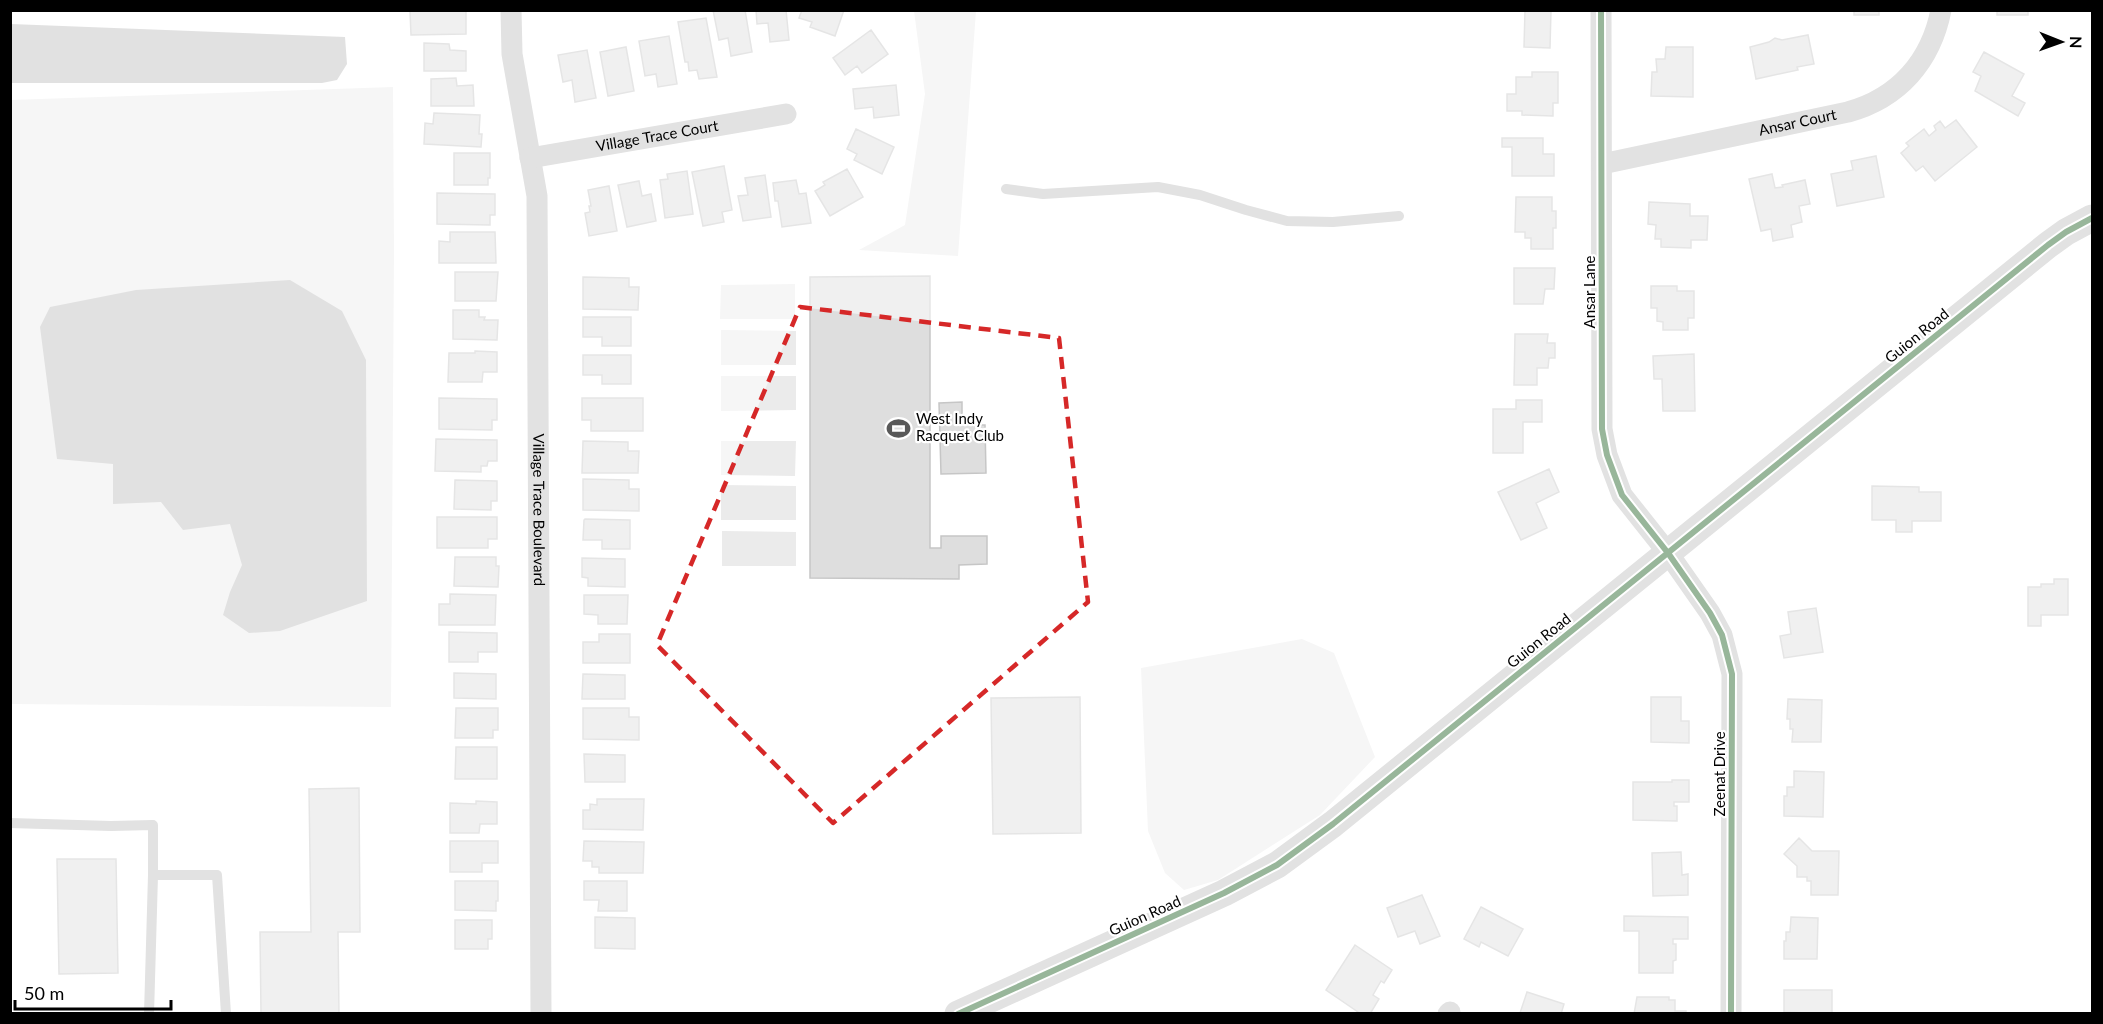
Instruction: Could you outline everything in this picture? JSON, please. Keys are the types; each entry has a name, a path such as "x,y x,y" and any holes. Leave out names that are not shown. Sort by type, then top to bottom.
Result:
{"street":[{"name":"Village Trace Boulevard","path":"511,10 512,54 537,196 541,1014"},
{"name":"Ansar Lane","path":"1601,10 1602,429 1606,455 1623,495 1668,553"},
{"name":"Ansar Court","path":"1602,164 1867,106 1902,84 1922,62 1932,45 1941,10"},
{"name":"Village Trace Court","path":"530,158 786,114"},
{"name":"Guion Road","path":"958,1014 1224,893 1277,865 1332,824 2048,245 2092,218"},
{"name":"Zeenat Drive","path":"1668,553 1719,629 1732,674 1731,1014"}],"lane":[{"path":"1006,189 1043,194 1158,187 1200,195 1287,221 1333,222 1399,216"},
{"path":"10,823 153,825 149,1014"},
{"path":"153,875 217,875 226,1014"}],"highlighted area":[{"path":"800,307 1059,338 1088,602 833,823 657,645"}],"shaded area":[{"path":"914,11 976,11 958,256 859,250 905,225 925,94"},
{"path":"11,24 345,37 347,64 337,80 322,83 11,83"},
{"path":"393,87 391,707 11,704 10,100"},
{"path":"290,280 342,311 366,360 367,601 280,631 249,633 223,615 242,565 230,524 183,530 161,502 113,504 113,464 57,459 40,327 50,307 136,290"},
{"path":"795,284 795,319 720,319 721,285"},
{"path":"721,330 796,331 796,365 721,365"},
{"path":"721,376 796,376 796,410 721,411"},
{"path":"721,441 796,441 795,476 721,475"},
{"path":"721,485 796,486 796,520 721,520"},
{"path":"722,531 796,532 796,566 722,566"},
{"path":"1302,639 1334,653 1375,757 1320,815 1218,880 1184,890 1165,873 1148,831 1141,668"}],"building":[{"path":"466,10 466,34 411,35 410,11"},
{"path":"713,10 745,10 752,52 731,56 728,38 719,40"},
{"path":"756,10 786,10 789,40 770,42 768,23 757,24"},
{"path":"802,10 844,10 835,36 810,27 812,22 799,18"},
{"path":"1525,10 1551,10 1550,48 1524,47"},
{"path":"1854,10 1879,10 1879,15 1854,15"},
{"path":"1997,10 2028,10 2028,15 1997,15"},
{"path":"706,18 717,77 699,79 697,70 689,71 688,62 685,62 678,22"},
{"path":"871,30 888,54 862,73 857,66 845,75 833,58"},
{"path":"1808,35 1814,64 1797,67 1798,70 1756,79 1750,47 1775,38 1782,40"},
{"path":"669,36 677,84 658,87 656,74 645,76 639,41"},
{"path":"424,43 449,44 450,50 466,51 466,71 424,71"},
{"path":"626,47 634,91 608,96 600,52"},
{"path":"1666,47 1693,47 1693,97 1651,96 1652,72 1657,72 1656,59 1665,59"},
{"path":"587,50 596,98 575,102 572,80 563,82 558,55"},
{"path":"1984,52 2024,74 2012,96 2025,103 2018,116 1975,91 1981,76 1973,72"},
{"path":"1532,72 1558,72 1558,103 1553,103 1553,116 1522,115 1522,111 1507,111 1507,94 1516,94 1516,77 1532,77"},
{"path":"456,78 457,86 473,85 474,106 431,106 431,79"},
{"path":"896,85 899,115 874,118 873,107 855,109 853,89"},
{"path":"434,113 480,115 481,147 424,144 425,123 433,124"},
{"path":"1956,120 1977,147 1935,181 1923,166 1916,171 1901,153 1909,146 1906,143 1924,129 1929,136 1936,130 1934,126 1940,121 1945,128"},
{"path":"856,129 894,147 882,174 854,160 857,154 847,149"},
{"path":"1502,138 1543,138 1543,154 1554,154 1554,176 1512,176 1512,147 1502,147"},
{"path":"454,153 490,153 488,185 454,185"},
{"path":"1876,156 1884,197 1837,206 1831,174 1853,170 1851,161"},
{"path":"724,166 732,210 722,212 724,222 703,226 692,172"},
{"path":"847,169 863,197 830,216 815,191 825,185 823,182"},
{"path":"687,171 693,214 665,218 660,180 668,179 667,174"},
{"path":"1772,174 1775,188 1805,180 1810,204 1799,206 1802,222 1791,225 1793,237 1773,241 1771,229 1761,231 1749,179"},
{"path":"765,175 771,217 743,221 738,196 748,195 745,178"},
{"path":"796,180 799,194 806,193 811,223 782,227 773,183"},
{"path":"639,181 642,196 651,194 656,221 627,227 618,185"},
{"path":"609,186 617,231 589,236 585,213 590,212 589,206 591,206 588,190"},
{"path":"437,193 495,194 495,215 490,215 490,225 437,224"},
{"path":"1516,197 1552,197 1552,211 1556,211 1553,249 1531,249 1531,238 1525,238 1525,232 1515,232"},
{"path":"1649,202 1690,204 1690,216 1708,216 1707,240 1691,240 1691,248 1661,247 1661,239 1655,239 1656,225 1648,224"},
{"path":"450,232 495,232 496,263 439,263 439,241 450,242"},
{"path":"1514,268 1555,268 1554,289 1545,289 1543,304 1514,304"},
{"path":"455,272 498,272 496,301 455,301"},
{"path":"930,276 930,548 941,548 941,536 987,536 987,564 959,565 959,579 810,578 810,277"},
{"path":"583,277 629,278 629,287 639,287 638,310 583,309"},
{"path":"1651,286 1677,286 1677,291 1694,291 1694,318 1688,318 1688,330 1663,330 1663,322 1657,321 1657,308 1651,308"},
{"path":"453,310 479,310 479,317 485,317 484,320 498,320 497,340 453,339"},
{"path":"583,317 631,317 631,346 602,346 602,337 583,337"},
{"path":"1515,334 1548,334 1547,343 1555,343 1555,358 1549,358 1548,368 1537,368 1537,385 1514,385"},
{"path":"475,351 497,352 497,372 483,372 482,382 448,382 449,353 475,353"},
{"path":"1694,354 1695,411 1663,411 1662,379 1654,379 1653,356"},
{"path":"583,355 631,355 631,384 602,384 602,375 583,375"},
{"path":"439,398 497,399 497,420 492,420 492,430 439,429"},
{"path":"582,398 643,398 643,431 591,431 591,420 582,420"},
{"path":"1516,400 1542,400 1542,422 1523,422 1523,453 1493,453 1493,409 1516,409"},
{"path":"962,402 962,425 985,425 986,473 941,474 939,403"},
{"path":"436,439 497,440 497,461 488,461 487,466 481,466 481,472 435,471"},
{"path":"583,441 628,442 628,451 639,451 638,473 582,473"},
{"path":"1549,469 1559,492 1536,503 1547,528 1521,540 1498,492"},
{"path":"583,479 629,480 629,489 639,489 639,511 583,510"},
{"path":"455,480 497,481 497,501 491,501 491,510 454,509"},
{"path":"1872,486 1919,487 1919,492 1941,492 1941,521 1912,521 1912,532 1896,532 1896,520 1872,520"},
{"path":"437,517 497,517 497,539 488,539 488,548 437,548"},
{"path":"585,519 630,520 630,549 602,549 602,540 583,540"},
{"path":"455,557 496,557 496,566 499,566 498,587 454,586"},
{"path":"582,558 625,559 625,587 588,586 588,578 582,577"},
{"path":"2054,579 2068,579 2068,615 2041,615 2041,626 2028,626 2028,587 2054,584"},
{"path":"450,594 496,595 495,625 439,625 439,604 450,604"},
{"path":"584,595 628,595 627,624 598,624 598,615 584,614"},
{"path":"1816,608 1823,652 1784,658 1780,636 1791,634 1788,612"},
{"path":"449,632 497,633 497,652 478,652 478,662 449,662"},
{"path":"599,634 630,634 630,663 583,663 583,642 599,642"},
{"path":"454,673 496,674 496,699 454,698"},
{"path":"583,674 625,675 625,699 582,699"},
{"path":"1080,697 1081,833 993,834 991,698"},
{"path":"1651,697 1681,697 1681,721 1689,721 1689,743 1651,742"},
{"path":"1788,699 1822,700 1821,742 1792,742 1793,729 1790,729 1790,719 1787,719"},
{"path":"456,708 498,708 498,730 493,730 493,738 455,738"},
{"path":"583,708 629,708 629,717 639,717 639,740 583,739"},
{"path":"456,747 497,747 497,779 455,779"},
{"path":"584,754 625,755 625,782 585,782"},
{"path":"1794,771 1824,772 1823,817 1784,816 1784,796 1787,796 1787,787 1794,787"},
{"path":"1672,780 1689,780 1689,802 1674,802 1674,806 1677,806 1677,821 1633,820 1633,782 1672,782"},
{"path":"359,788 360,932 338,932 339,1014 261,1014 260,932 311,932 309,789"},
{"path":"597,799 644,799 643,830 583,829 583,810 590,810 590,804 597,805"},
{"path":"476,801 497,802 497,824 480,824 479,833 450,833 450,803 476,804"},
{"path":"1799,838 1812,851 1839,851 1838,895 1811,895 1811,881 1807,881 1807,877 1797,877 1797,866 1784,854"},
{"path":"450,841 498,841 498,863 482,863 482,872 450,872"},
{"path":"584,841 644,842 643,873 599,873 599,867 592,867 592,861 583,861"},
{"path":"1681,852 1682,875 1688,874 1688,895 1653,896 1652,853"},
{"path":"57,859 116,859 118,973 59,974"},
{"path":"455,881 498,881 496,911 455,910"},
{"path":"584,881 627,881 627,911 598,911 599,900 584,900"},
{"path":"1422,895 1440,936 1420,944 1415,931 1398,937 1387,908"},
{"path":"1481,907 1523,929 1508,956 1481,942 1479,947 1464,939"},
{"path":"1624,916 1688,917 1688,939 1673,939 1673,944 1676,944 1676,960 1673,961 1673,973 1639,973 1639,931 1624,931"},
{"path":"595,917 635,918 635,949 595,948"},
{"path":"1791,917 1818,918 1817,959 1784,959 1784,941 1786,941 1786,932 1790,932"},
{"path":"455,920 492,920 492,939 488,939 488,949 455,949"},
{"path":"1355,945 1392,970 1384,983 1381,981 1373,995 1379,999 1370,1014 1361,1014 1326,990"},
{"path":"1784,990 1832,990 1832,1014 1784,1012"},
{"path":"1527,992 1564,1004 1561,1014 1520,1013"},
{"path":"1637,997 1669,997 1669,1000 1675,1000 1675,1011 1686,1011 1686,1014 1634,1014"}],"cycle path":[{"path":"1601,10 1602,429 1607,455 1622,495 1668,553 1710,613 1722,635 1732,674 1731,1014"},
{"path":"958,1014 1224,893 1277,865 1333,824 2048,245 2092,218"}],"place":[{"name":"West Indy Racquet Club","path":"898,428"}]}
